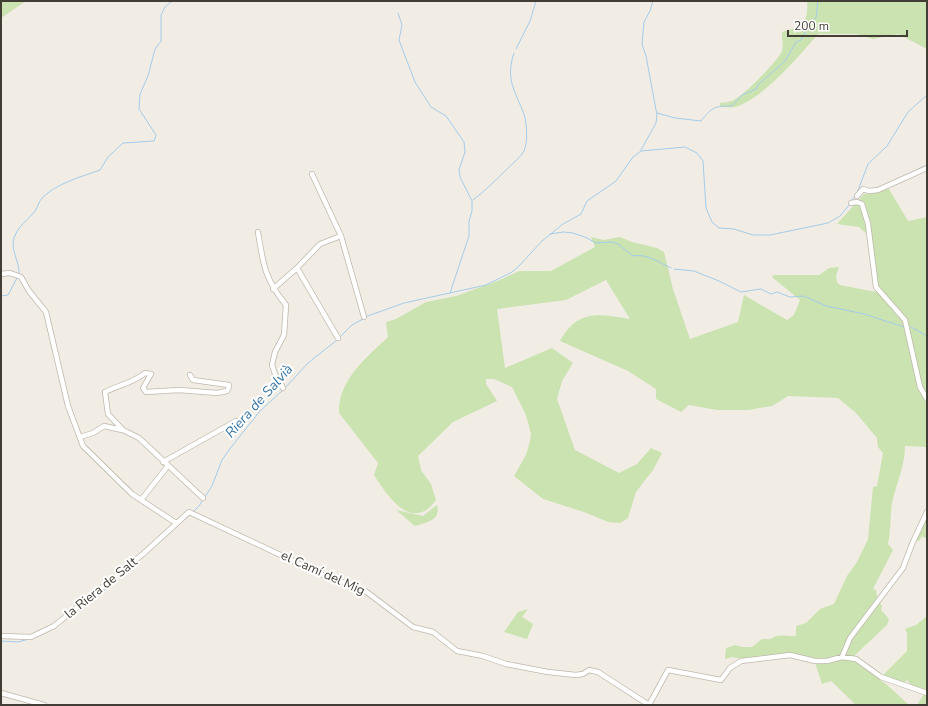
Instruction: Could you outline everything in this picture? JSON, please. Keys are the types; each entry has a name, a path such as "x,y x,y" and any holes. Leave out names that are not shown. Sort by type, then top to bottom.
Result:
{"street":[{"path":"857,196 863,189 878,190 927,168"},
{"path":"312,174 341,236 364,317"},
{"path":"851,203 857,202 862,204 868,224 876,287 905,320 920,387 927,399"},
{"path":"258,232 264,268 273,289 286,305 284,334 275,352 272,366 283,388"},
{"path":"273,289 297,268 320,244 341,236"},
{"path":"297,268 338,338"},
{"path":"1,274 10,273 21,277 29,291 46,312 68,406 83,446 141,500 176,523"},
{"path":"123,430 108,414 105,392 123,383 136,381 145,373 151,374 143,388 146,392 179,390 218,393 227,391 229,387 229,385 193,380 190,375"},
{"path":"163,462 236,421"},
{"path":"83,436 93,433 104,426 123,430 139,438 167,467 202,498"},
{"path":"141,500 167,467"},
{"name":"la Riera de Salt","path":"1,636 31,637 54,626 143,554 189,512"},
{"name":"el Camí del Mig","path":"189,512 323,575 364,590 412,626 433,632 457,651 483,656 506,664 548,672 576,675 583,674 589,670 598,672 649,705 668,670 721,680 730,668 741,662 790,655 814,661 827,661 842,657"},
{"path":"927,512 903,568 897,578 850,638 842,657 856,659 882,677 927,693"},
{"path":"1,693 44,705"}],"green space":[{"path":"1,1 26,1 1,18"},
{"path":"807,1 927,1 927,49 898,34 873,39 857,34 818,34 769,86 757,95 735,107 720,107 720,103 732,101 743,93 779,56 783,46 782,32 795,28 803,22 807,14"},
{"path":"889,189 908,221 927,217 927,447 905,446 904,461 891,508 888,544 893,550 873,589 876,590 878,600 882,606 881,610 889,619 887,625 855,655 855,662 886,684 909,705 856,705 831,681 822,684 814,660 790,654 744,659 732,657 725,659 726,648 735,645 752,647 762,639 771,639 779,636 796,636 796,626 806,623 820,609 834,604 847,576 857,562 868,539 873,487 877,486 883,453 878,447 877,438 856,413 838,398 788,396 772,406 748,410 717,410 689,405 681,412 656,399 656,389 628,371 560,341 574,323 590,316 599,315 630,319 606,280 566,300 497,309 505,368 552,348 573,363 562,381 557,399 575,450 619,473 637,464 651,448 662,453 653,470 636,492 628,518 620,523 608,522 584,512 543,499 514,476 526,455 531,434 526,415 512,387 494,379 486,379 486,384 497,401 453,422 418,456 421,470 431,484 436,500 427,509 418,513 410,512 401,508 386,493 374,475 378,463 339,413 343,390 348,380 355,370 388,337 386,322 396,319 426,302 456,296 500,280 519,271 551,271 595,247 591,237 604,240 620,237 632,242 657,248 664,252 673,289 690,339 738,322 744,295 787,320 794,315 800,300 772,277 774,275 819,275 829,268 839,267 836,276 837,282 840,285 876,292 867,234 859,227 837,224 864,194"},
{"path":"437,505 437,514 432,520 415,526 396,510 423,516"},
{"path":"927,511 927,539 922,536 919,541 916,541 915,539"},
{"path":"528,609 522,617 533,624 527,639 504,632 518,612"},
{"path":"927,616 927,705 917,705 926,691 911,685 907,680 904,683 883,675 907,651 907,633 905,629 916,625"}],"waterway":[{"path":"19,274 13,247 14,238 21,227 35,211 42,198 62,184 100,170 108,157 123,143 154,141 156,135 139,109 140,94 148,76 155,49 161,41 161,15 165,7 172,1"},
{"path":"516,49 530,21 536,1"},
{"path":"641,150 656,123 657,115 646,56 642,44 644,22 653,1"},
{"path":"657,113 675,118 701,121 714,108 732,106 742,95 756,89 758,85 785,61 796,42 801,40 811,22 816,18 818,1"},
{"path":"398,13 402,25 399,40 415,82 431,107 446,116 464,142 465,152 459,170 460,177 472,201 472,211 469,221 469,236 450,293"},
{"path":"473,200 491,185 524,151 527,133 525,118 512,85 510,70 514,53"},
{"path":"857,193 868,164 887,146 908,112 927,95"},
{"path":"365,317 404,303 486,285 512,272 542,241 563,224 581,214 587,201 616,181 633,157 641,151 685,147 697,153 703,161 706,208 712,222 719,228 734,229 753,235 770,235 828,223 840,216 850,204"},
{"path":"906,175 927,165"},
{"path":"851,201 855,196"},
{"path":"550,234 563,232 573,233 596,243 612,242 618,244 633,256 638,255 648,257 671,268"},
{"path":"674,269 694,271 741,292 761,289 771,294 777,292 790,297 804,296 826,306 864,314 904,327"},
{"path":"1,296 8,295 17,278"},
{"name":"Riera de Salvià","path":"339,338 352,325 363,319"},
{"path":"911,327 927,336"},
{"name":"Riera de Salvià","path":"285,388 308,363 337,340"},
{"name":"Riera de Salvià","path":"193,512 199,506 212,486 222,460 229,450 260,411 283,390"},
{"name":"Riera de Salvià","path":"169,533 191,514"},
{"name":"Riera de Salvià","path":"74,612 100,595 115,579"},
{"name":"Riera de Salvià","path":"32,639 44,633"},
{"name":"Riera de Salvià","path":"1,641 18,642 29,639"}]}
